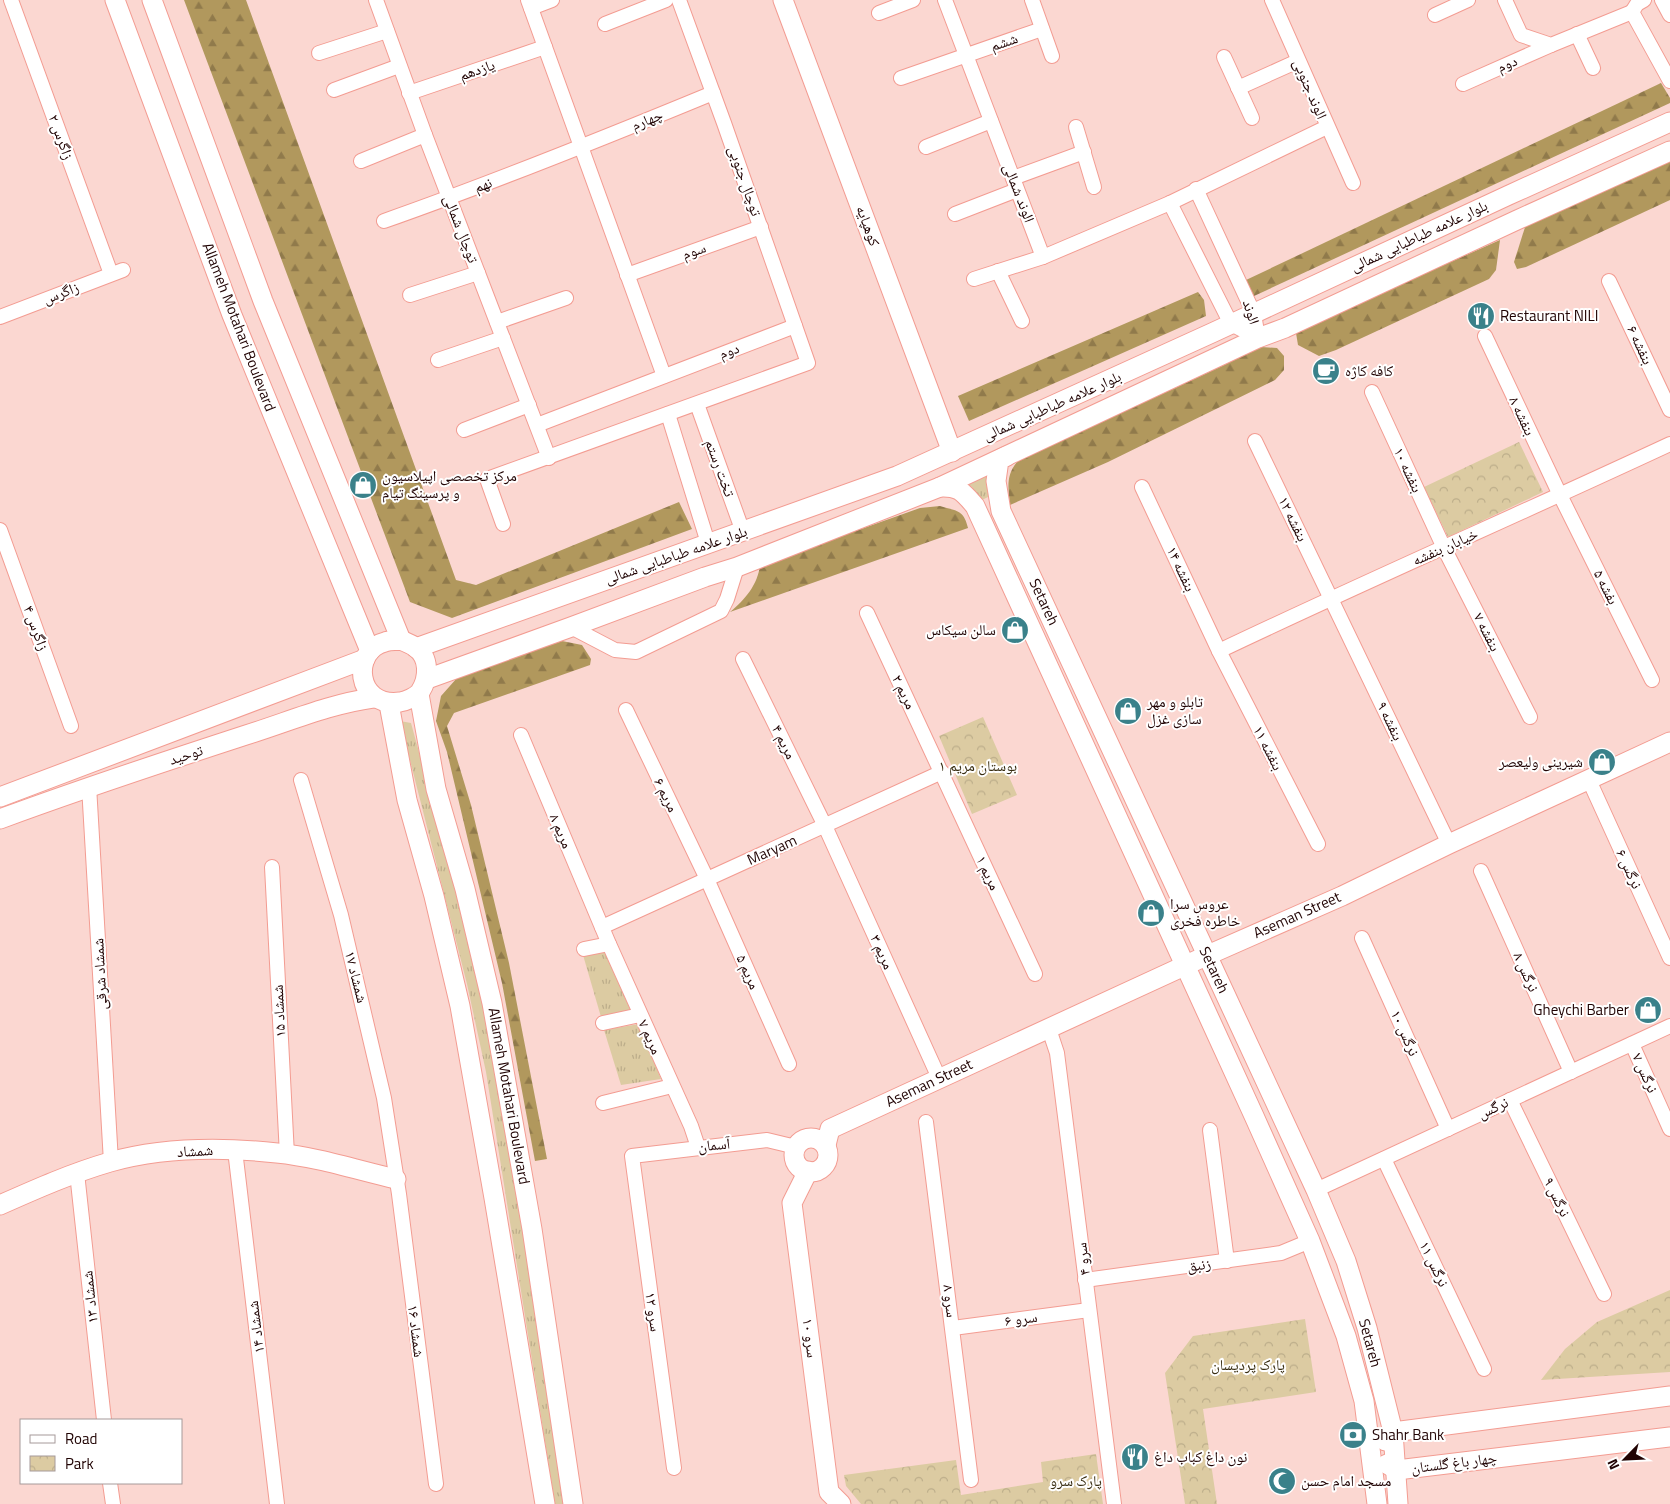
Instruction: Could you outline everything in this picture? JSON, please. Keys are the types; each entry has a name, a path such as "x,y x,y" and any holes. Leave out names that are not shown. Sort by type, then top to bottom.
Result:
{"street":[{"name":"زاگرس ۲","path":"10,0 117,272"},
{"name":"Allameh Motahari Boulevard","path":"115,0 232,314 367,655"},
{"path":"152,0 263,301 408,644 426,662 423,686 405,702 381,701"},
{"name":"توچال شمالی","path":"376,0 409,93 550,458"},
{"path":"537,425 664,376 530,4 552,0"},
{"path":"605,24 666,0"},
{"name":"توچال جنوبی","path":"679,0 808,363 697,404"},
{"name":"کوهپایه","path":"783,0 952,452"},
{"path":"879,13 913,0"},
{"name":"الوند شمالی","path":"945,0 1043,257"},
{"path":"1032,0 1052,56"},
{"name":"الوند جنوبی","path":"1170,203 1327,127 1272,0"},
{"path":"1435,15 1468,0"},
{"path":"1505,0 1521,35 1551,45"},
{"path":"1644,0 1637,4 1632,12 1670,81"},
{"path":"1662,0 1670,15"},
{"name":"دوم","path":"1464,84 1551,45 1632,12"},
{"name":"ششم","path":"901,78 1042,29"},
{"path":"319,53 387,31"},
{"path":"1577,34 1593,68"},
{"name":"یازدهم","path":"409,93 545,47"},
{"path":"1224,57 1252,118"},
{"path":"1238,88 1298,61"},
{"path":"334,90 399,66"},
{"name":"چهارم","path":"581,147 713,93"},
{"path":"926,147 991,121"},
{"name":"بلوار علامه طباطبایی شمالی","path":"408,644 743,532 897,476 1254,314 1508,194 1670,122"},
{"path":"1076,127 1094,187"},
{"path":"1327,127 1352,183"},
{"path":"361,160 425,135"},
{"name":"نهم","path":"384,222 581,147"},
{"name":"بلوار علامه طباطبایی شمالی","path":"423,686 571,627 737,567 940,486 1258,338 1285,328 1670,151"},
{"path":"955,214 1084,152"},
{"name":"الوند","path":"1196,189 1254,314 1258,338"},
{"path":"974,279 1043,257 1170,203"},
{"name":"الوند","path":"1170,203 1231,324 1258,338"},
{"name":"سوم","path":"627,276 760,227"},
{"path":"998,271 1022,321"},
{"name":"زاگرس","path":"0,317 117,272"},
{"path":"410,295 478,273"},
{"name":"بنفشه ۶","path":"1609,281 1670,410"},
{"path":"497,322 566,298"},
{"name":"دوم","path":"664,376 795,326"},
{"name":"بنفشه ۸","path":"1485,336 1560,495"},
{"path":"438,360 503,338"},
{"name":"بنفشه ۱۰","path":"1372,392 1444,548"},
{"path":"503,524 487,479 697,404"},
{"name":"تخت رستم","path":"697,404 743,532"},
{"path":"464,430 529,406"},
{"path":"668,414 708,543"},
{"name":"بنفشه ۱۲","path":"1255,441 1331,598"},
{"name":"خیابان بنفشه","path":"1219,651 1670,444"},
{"name":"Setareh","path":"1009,454 999,460 997,470 996,481 1001,511 1208,955 1316,1190 1346,1261 1367,1328 1393,1432 1398,1504"},
{"name":"Setareh","path":"940,486 953,486 967,496 982,519 1310,1242 1346,1336 1364,1401 1377,1504"},
{"name":"بنفشه ۱۴","path":"1142,487 1219,651"},
{"name":"بفشه ۵","path":"1560,495 1652,680"},
{"path":"982,519 985,510 992,508 1001,511"},
{"name":"زاگرس ۴","path":"0,530 71,726"},
{"name":"بنفشه ۷","path":"1444,548 1530,717"},
{"path":"571,627 615,650 636,652 721,611 727,599 737,567"},
{"name":"بنفشه ۹","path":"1331,598 1449,844"},
{"name":"مریم ۲","path":"867,613 942,772"},
{"path":"408,644 384,642 367,655 362,667 364,684 381,701 434,896 460,1006 496,1208 544,1504"},
{"name":"بنفشه ۱۱","path":"1219,651 1318,844"},
{"name":"توحید","path":"0,797 367,655"},
{"name":"مریم ۴","path":"743,659 825,826"},
{"name":"Allameh Motahari Boulevard","path":"423,686 436,789 465,889 492,1003 532,1229 573,1504"},
{"name":"توحید","path":"0,819 89,786 284,723 326,707 349,701 381,701"},
{"name":"مریم ۶","path":"626,710 707,879"},
{"name":"مریم ۸","path":"521,735 602,927"},
{"name":"Aseman Street","path":"826,1145 830,1129 1208,955 1342,896 1449,844 1670,742"},
{"path":"84,765 89,786"},
{"name":"Maryam","path":"602,927 942,772"},
{"name":"مریم ۱","path":"942,772 1035,974"},
{"name":"شمشاد ۱۷","path":"301,780 341,915 368,1026 384,1098 396,1179"},
{"name":"نرگس ۶","path":"1588,780 1670,958"},
{"name":"شمشاد شرقی","path":"89,786 111,1162"},
{"name":"مریم ۳","path":"825,826 939,1078"},
{"name":"شمشاد ۱۵","path":"272,867 287,1155"},
{"name":"نرگس ۸","path":"1481,871 1571,1072"},
{"name":"مریم ۵","path":"707,879 789,1064"},
{"name":"مریم ۷","path":"602,927 691,1126 698,1147"},
{"name":"نرگس ۱۰","path":"1362,938 1448,1128"},
{"path":"584,949 609,944"},
{"path":"603,1023 640,1015"},
{"name":"نرگس","path":"1316,1190 1670,1026"},
{"name":"سرو ۴","path":"1049,1029 1057,1053 1113,1497"},
{"name":"نرگس ۷","path":"1632,1044 1670,1128"},
{"path":"603,1103 672,1086"},
{"name":"نرگس ۹","path":"1510,1100 1604,1294"},
{"name":"سرو ۸","path":"926,1122 953,1328 970,1480"},
{"path":"1210,1130 1227,1261"},
{"path":"810,1137 822,1141 826,1145 828,1156 824,1166 819,1170 808,1172 803,1170 796,1162 794,1157 796,1146 800,1142 810,1137"},
{"name":"آسمان","path":"632,1156 767,1140 796,1146"},
{"name":"شمشاد","path":"0,1205 50,1183 111,1162 158,1153 204,1148 287,1155 396,1179"},
{"name":"شمشاد ۱۴","path":"235,1150 277,1504"},
{"name":"سرو ۱۲","path":"632,1156 674,1468"},
{"name":"نرگس ۱۱","path":"1384,1159 1484,1369"},
{"name":"سرو ۱۰","path":"808,1172 792,1203 829,1492 841,1504"},
{"name":"شمشاد ۱۳","path":"77,1173 104,1419"},
{"name":"شمشاد ۱۶","path":"396,1179 436,1484"},
{"name":"زنبق","path":"1085,1280 1281,1253 1310,1242"},
{"name":"سرو ۶","path":"953,1328 1089,1310"},
{"path":"1372,1455 1393,1432 1670,1396"},
{"name":"چهار باغ گلستان","path":"1372,1455 1397,1470 1670,1437"},
{"path":"110,1484 113,1504"}],"green space":[{"path":"184,0 246,0 456,580 476,585 679,502 692,529 452,618 410,602"},
{"path":"1661,83 1670,98 1670,103 1254,296 1246,280"},
{"path":"1670,158 1670,200 1526,267 1517,269 1514,262 1526,224"},
{"path":"1500,240 1496,270 1489,279 1336,350 1319,356 1298,345 1296,333 1304,327"},
{"path":"1198,292 1204,300 1206,316 969,421 958,396"},
{"path":"1261,347 1277,348 1284,356 1284,370 1275,380 1108,462 1010,505 1009,477 1013,467 1022,458"},
{"path":"1519,442 1543,492 1448,537 1424,487"},
{"path":"989,472 986,484 990,496 980,501 972,487 963,482"},
{"path":"940,506 962,514 968,528 730,612 741,602 754,585 760,565 920,508"},
{"path":"562,641 582,645 591,659 590,665 454,713 447,726 471,805 509,963 547,1159 535,1161 502,983 447,752 436,721 441,696 457,678 478,669"},
{"name":"بوستان مریم ۱","path":"983,717 1017,795 972,814 939,736"},
{"path":"400,721 411,723 487,1011 523,1218 565,1504 555,1504 486,1072 467,984"},
{"path":"608,951 633,1010 601,1017 583,955"},
{"path":"639,1024 661,1079 621,1085 604,1030"},
{"path":"1670,1290 1670,1372 1541,1380 1565,1349 1597,1322"},
{"name":"پارک پردیسان","path":"1305,1319 1316,1392 1203,1409 1217,1504 1185,1504 1165,1373 1193,1336"},
{"name":"پارک سرو","path":"1096,1454 1103,1504 861,1504 846,1486 844,1475 956,1460 961,1495 1043,1482 1041,1462"}],"place":[{"name":"Restaurant NILI","path":"1481,316"},
{"name":"کافه کاژه","path":"1326,371"},
{"name":"مرکز تخصصی اپیلاسیون و پرسینگ تیام","path":"363,485"},
{"name":"سالن سیکاس","path":"1015,630"},
{"name":"تابلو و مهر سازی غزل","path":"1128,711"},
{"name":"شیرینی ولیعصر","path":"1602,762"},
{"name":"عروس سرا خاطره فخری","path":"1151,913"},
{"name":"Gheychi Barber","path":"1648,1010"},
{"name":"Shahr Bank","path":"1353,1435"},
{"name":"نون داغ کباب داغ","path":"1135,1457"},
{"name":"مسجد امام حسن","path":"1282,1481"}]}
